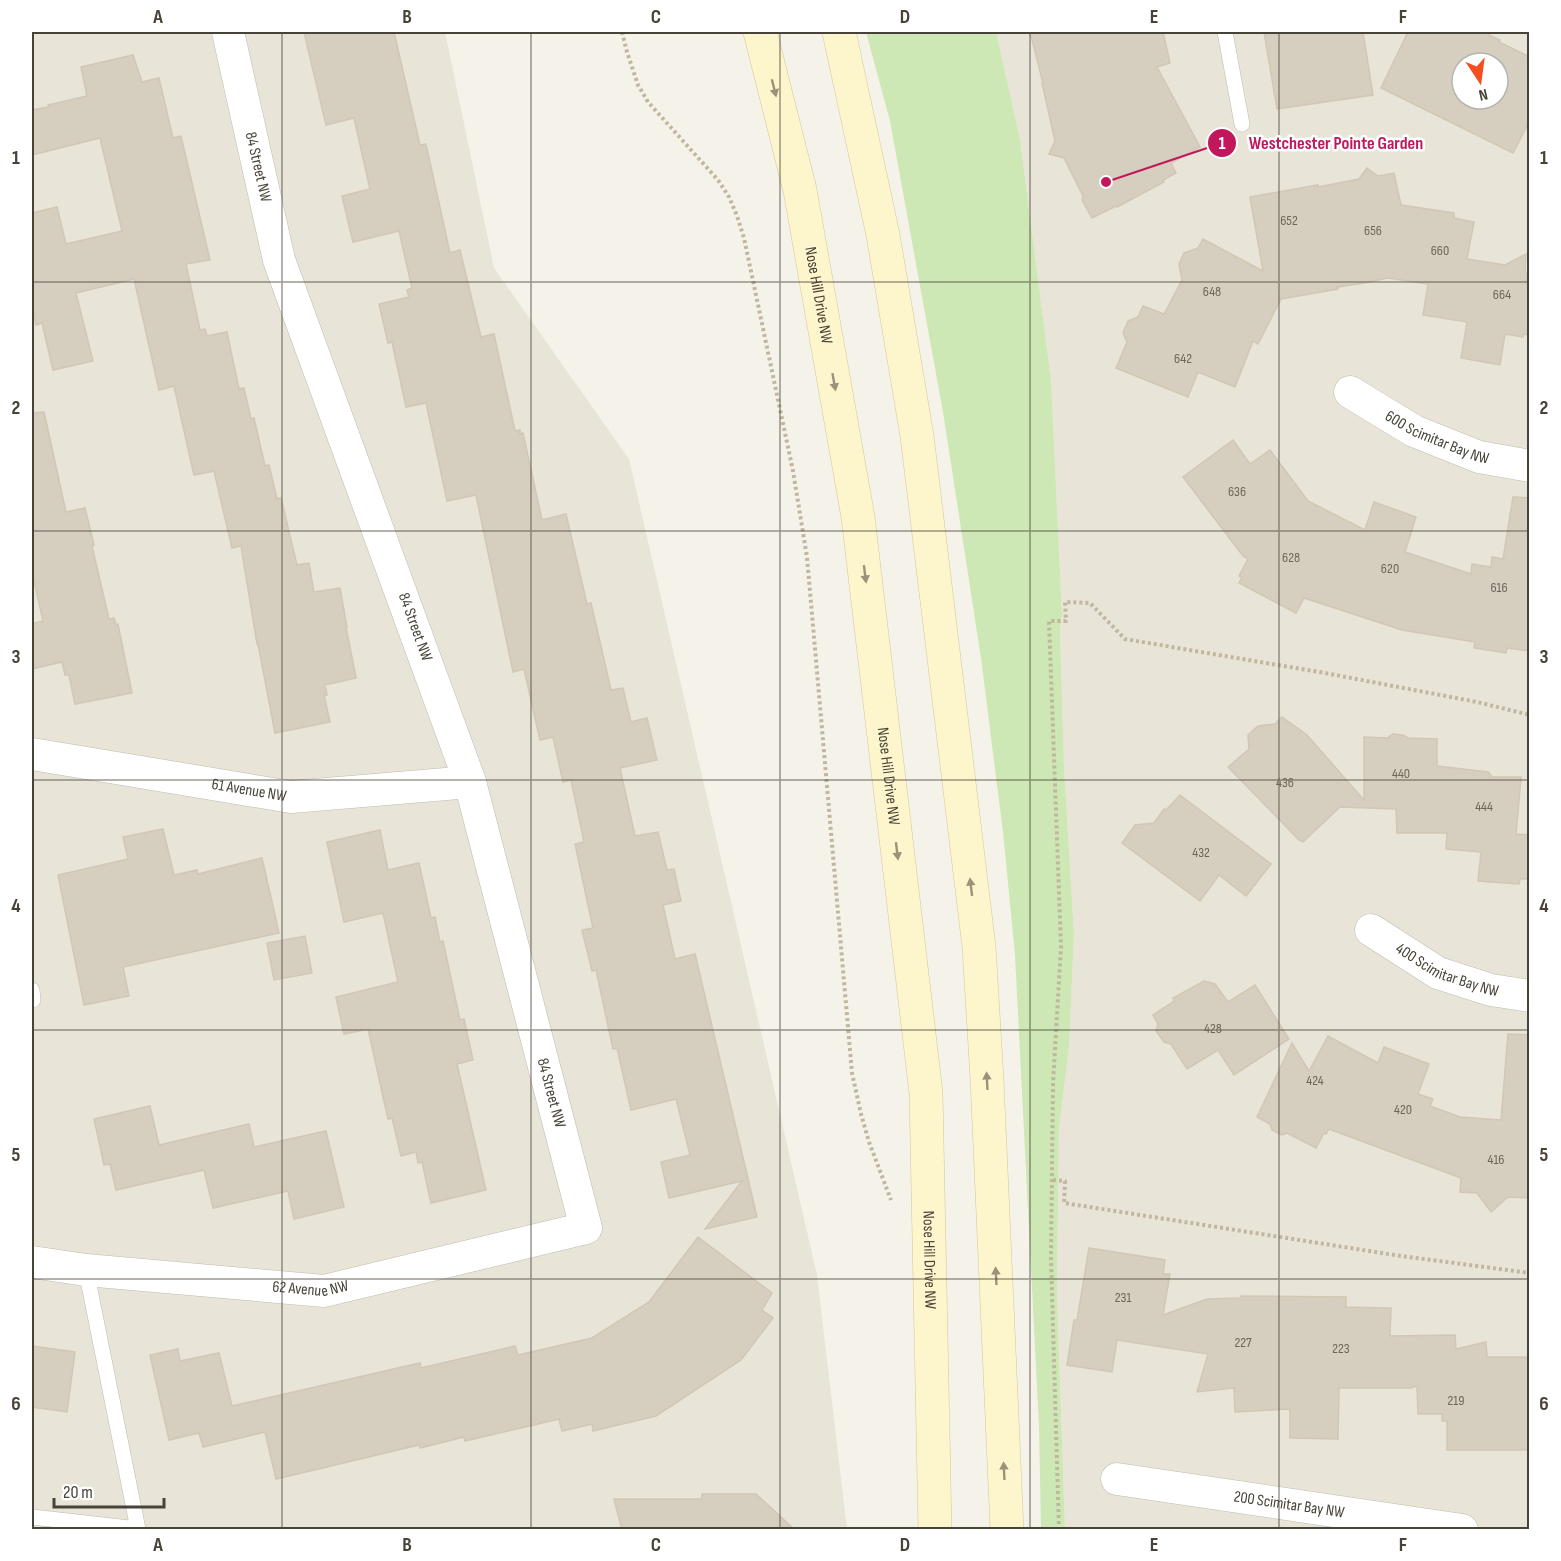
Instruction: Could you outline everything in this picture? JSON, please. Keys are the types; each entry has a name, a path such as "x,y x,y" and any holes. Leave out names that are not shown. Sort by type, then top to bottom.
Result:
{"main road":[{"name":"Nose Hill Drive NW","path":"759,32 800,190 858,517 925,1081 935,1530"},
{"path":"839,32 883,235 917,436 979,947 1007,1530"}],"street":[{"name":"84 Street NW","path":"228,32 279,260 470,782 586,1228"},
{"name":"600 Scimitar Bay NW","path":"1350,392 1414,431 1479,458 1530,466"},
{"name":"61 Avenue NW","path":"32,754 291,797 470,782"},
{"name":"400 Scimitar Bay NW","path":"1371,930 1438,973 1491,990 1530,996"},
{"name":"62 Avenue NW","path":"32,1262 86,1270 324,1291 586,1228"},
{"name":"200 Scimitar Bay NW","path":"1118,1479 1462,1530"}],"lane":[{"path":"1225,32 1242,124"},
{"path":"32,990 32,1000"},
{"path":"32,1517 138,1529 86,1270"}],"path":[{"path":"622,32 638,85 648,102 718,180 729,196 744,238 793,471 807,557 852,1073 869,1142 892,1205"},
{"path":"1059,1530 1051,1259 1053,1084 1061,947 1049,621 1066,621 1065,602 1090,603 1125,639 1348,677 1477,702 1530,715"},
{"path":"1053,1180 1065,1181 1064,1203 1401,1256 1530,1273"}],"shaded area":[{"path":"32,32 445,32 494,268 629,459 817,1275 847,1529 32,1529"},
{"path":"996,32 1529,32 1529,1529 1065,1529 1057,1292 1059,1129 1069,1047 1074,935 1064,766 1060,630 1062,614 1051,380 1020,139"}],"green space":[{"path":"866,32 996,32 1020,139 1051,380 1062,614 1060,630 1064,766 1074,935 1069,1047 1059,1129 1057,1292 1065,1529 1041,1529 1039,1426 1015,955 1003,832 981,658 943,412 890,121"}],"building":[{"path":"304,32 394,32 420,145 426,144 450,253 460,250 481,337 494,334 515,431 520,430 520,434 523,433 542,520 566,514 587,604 591,603 611,690 623,688 631,722 647,718 657,760 620,768 635,836 658,832 667,870 674,869 681,901 663,905 675,959 695,954 757,1217 705,1229 742,1181 669,1198 661,1162 690,1155 676,1099 631,1110 617,1048 613,1049 596,970 592,971 582,930 593,928 575,844 584,842 571,780 563,782 553,737 540,740 524,669 513,672 476,495 447,501 426,403 406,407 392,342 388,343 379,304 409,297 407,290 412,288 399,231 353,242 342,196 370,189 354,118 326,125"},
{"path":"1030,32 1163,32 1170,63 1157,67 1200,147 1171,163 1176,173 1163,180 1164,182 1092,218 1064,158 1049,154 1055,141"},
{"path":"1264,32 1363,32 1373,95 1277,109"},
{"path":"1408,32 1483,32 1530,57 1530,120 1513,153 1381,88"},
{"path":"133,55 142,82 159,78 173,138 181,136 210,260 186,264 200,330 205,329 207,336 227,332 239,389 244,388 251,419 254,418 265,466 269,465 277,499 281,498 297,565 309,563 314,592 340,588 356,678 325,685 327,695 324,695 330,722 275,733 241,546 232,548 214,471 194,475 174,386 159,390 134,279 76,293 93,361 53,370 42,323 36,325 32,305 32,213 57,207 66,244 122,231 100,138 32,155 32,110 87,96 81,67"},
{"path":"1367,168 1378,176 1394,173 1401,205 1454,213 1454,218 1474,222 1467,259 1505,265 1526,254 1525,272 1530,273 1530,335 1523,334 1523,337 1505,334 1500,365 1461,358 1467,322 1423,315 1428,284 1388,278 1281,299 1258,344 1253,341 1235,387 1198,372 1188,397 1116,368 1127,342 1123,333 1128,321 1138,317 1143,306 1164,314 1182,280 1179,264 1184,253 1198,248 1203,239 1263,271 1250,197 1359,179"},
{"path":"44,412 66,512 85,508 109,619 114,618 116,625 118,624 132,693 75,704 69,675 65,675 62,662 32,669 32,624 43,621 32,572 32,413"},
{"path":"1233,440 1250,464 1270,450 1308,501 1365,530 1374,502 1416,517 1405,552 1471,574 1472,564 1491,567 1492,557 1503,559 1513,497 1530,498 1530,651 1507,648 1506,653 1474,648 1475,642 1402,630 1304,598 1296,613 1239,583 1242,577 1239,576 1248,559 1243,556 1183,477"},
{"path":"1282,717 1307,735 1364,800 1364,737 1387,738 1393,734 1408,738 1437,739 1437,766 1488,772 1492,777 1521,777 1516,834 1530,835 1530,879 1520,879 1519,884 1478,881 1481,852 1446,849 1447,833 1397,833 1396,809 1340,807 1303,842 1300,841 1228,767 1249,749 1248,735 1258,726 1275,724"},
{"path":"1180,795 1271,864 1246,896 1219,875 1200,901 1122,843 1135,825 1154,823 1164,809 1166,810"},
{"path":"163,829 174,875 197,870 198,874 262,858 279,933 123,967 129,996 84,1005 58,875 128,859 123,837"},
{"path":"380,830 388,870 419,863 431,918 435,917 440,942 443,941 460,1020 464,1019 473,1060 457,1064 486,1190 431,1203 422,1162 418,1163 416,1152 401,1156 392,1118 388,1119 368,1029 344,1034 336,997 398,982 383,913 344,922 327,842"},
{"path":"305,936 312,973 274,980 267,943"},
{"path":"1204,981 1215,984 1228,1002 1255,985 1289,1039 1234,1075 1218,1050 1187,1069 1171,1044 1164,1042 1156,1031 1158,1024 1153,1015 1174,1001 1173,998"},
{"path":"1508,1034 1530,1035 1530,1198 1508,1197 1491,1212 1477,1193 1460,1192 1461,1178 1329,1129 1326,1134 1324,1133 1316,1148 1287,1133 1282,1135 1272,1130 1270,1124 1257,1117 1292,1043 1309,1071 1328,1036 1378,1063 1384,1047 1429,1064 1418,1094 1433,1099 1430,1106 1460,1117 1501,1120"},
{"path":"150,1106 159,1145 249,1124 254,1147 326,1131 344,1207 294,1219 288,1191 213,1208 204,1170 116,1190 110,1164 104,1165 94,1119"},
{"path":"698,1237 772,1293 762,1310 773,1318 741,1360 656,1416 593,1431 592,1424 562,1431 559,1419 465,1441 464,1437 420,1448 419,1445 276,1479 265,1432 203,1447 199,1433 169,1440 150,1355 178,1349 180,1361 219,1353 232,1406 420,1363 421,1368 515,1346 518,1355 592,1338 649,1302"},
{"path":"1089,1248 1165,1260 1163,1274 1170,1274 1163,1315 1207,1299 1240,1298 1241,1296 1346,1297 1346,1307 1391,1308 1390,1336 1455,1335 1456,1349 1486,1342 1487,1357 1530,1357 1530,1450 1447,1450 1447,1421 1442,1421 1442,1414 1418,1414 1417,1386 1411,1388 1339,1388 1338,1439 1290,1438 1290,1409 1235,1412 1234,1388 1197,1392 1208,1354 1117,1340 1112,1372 1067,1365"},
{"path":"32,1346 75,1352 67,1412 32,1407"},
{"path":"702,1494 756,1494 795,1530 622,1530 614,1499 702,1499"}],"place":[{"name":"Westchester Pointe Garden","path":"1106,182"}]}
